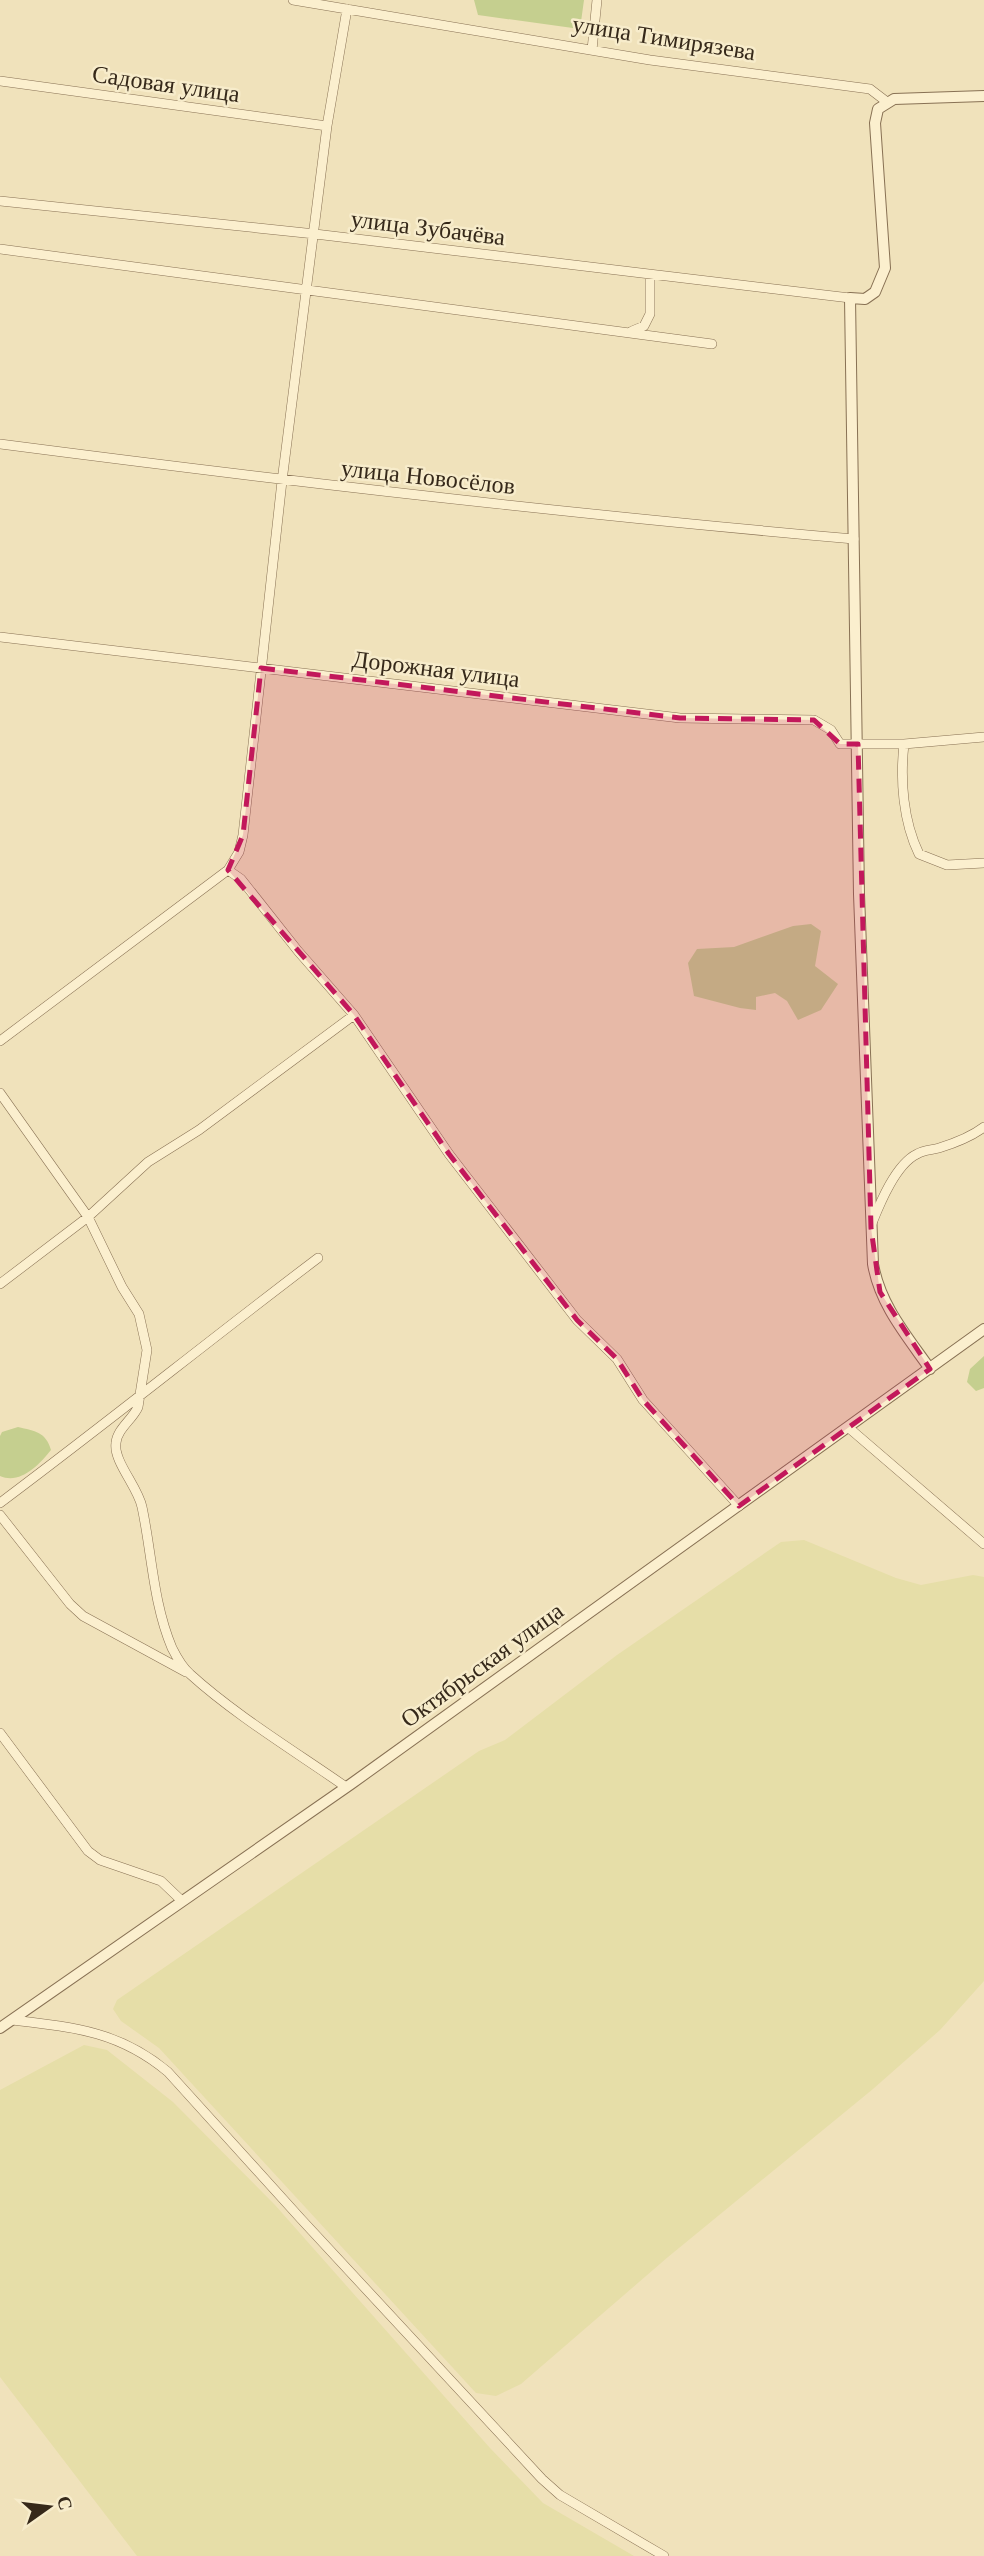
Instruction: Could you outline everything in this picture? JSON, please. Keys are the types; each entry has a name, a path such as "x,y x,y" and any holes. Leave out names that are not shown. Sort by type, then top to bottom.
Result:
{"street":[{"name":"улица Тимирязева","path":"293,0 650,60 870,89 887,102"},
{"path":"592,50 597,0"},
{"path":"0,1041 228,870 239,852 327,126 347,9"},
{"name":"Садовая улица","path":"0,81 327,126"},
{"path":"930,1369 889,1311 880,1292 873,1264 859,894 850,298 866,299 875,292 885,268 874,123 878,109 887,102 908,99 984,96"},
{"name":"улица Зубачёва","path":"0,201 315,234 850,298"},
{"path":"0,250 631,331 712,344"},
{"path":"631,331 644,326 650,314 650,275"},
{"name":"улица Новосёлов","path":"0,444 282,481 678,524 854,539"},
{"name":"Дорожная улица","path":"0,637 680,718 814,720 831,730 840,744 858,744"},
{"path":"858,744 904,744 984,737"},
{"path":"904,744 901,770 910,835 919,854 947,865 973,866 984,863"},
{"path":"228,870 241,879 354,1016 449,1154 577,1320 617,1359 643,1400 739,1506"},
{"path":"0,1284 88,1217 148,1162 199,1130 354,1016"},
{"path":"0,1093 88,1217 122,1287 139,1314 147,1350 140,1397 135,1415 121,1430 116,1443 118,1455 142,1506 149,1557 165,1628 173,1651 188,1673"},
{"path":"871,1228 879,1205 908,1161 917,1154 974,1135 984,1127"},
{"path":"0,1503 318,1258"},
{"name":"Октябрьская улица","path":"0,2028 346,1787 984,1329"},
{"path":"849,1428 984,1544"},
{"path":"0,1514 23,1547 77,1610 188,1673 249,1720 346,1787"},
{"path":"0,1732 88,1851 100,1860 161,1881 182,1901"},
{"path":"12,2020 80,2028 146,2053 168,2072 542,2479 560,2495 664,2556"}],"highlighted area":[{"path":"261,668 680,718 814,720 840,744 858,744 871,1228 880,1292 930,1369 739,1506 643,1400 617,1359 577,1320 449,1154 354,1015 228,870 243,835"}],"shaded area":[{"path":"804,1540 896,1578 921,1585 973,1575 984,1577 984,1981 940,2030 873,2089 668,2257 521,2384 496,2396 476,2393 159,2048 121,2021 113,2009 117,2000 479,1751 505,1740 617,1655 781,1542"},
{"path":"84,2045 107,2050 173,2102 275,2205 490,2448 543,2503 634,2556 137,2556 0,2377 0,2090"}],"green space":[{"path":"474,0 584,0 580,29 478,15"},
{"path":"811,924 821,931 815,966 838,984 821,1010 798,1020 787,1001 775,993 756,997 756,1010 694,996 688,963 697,949 734,947 793,926"},
{"path":"984,1356 984,1388 976,1391 967,1382 970,1369"},
{"path":"18,1427 43,1436 51,1450 41,1462 22,1476 0,1476 0,1436 2,1432"}]}
